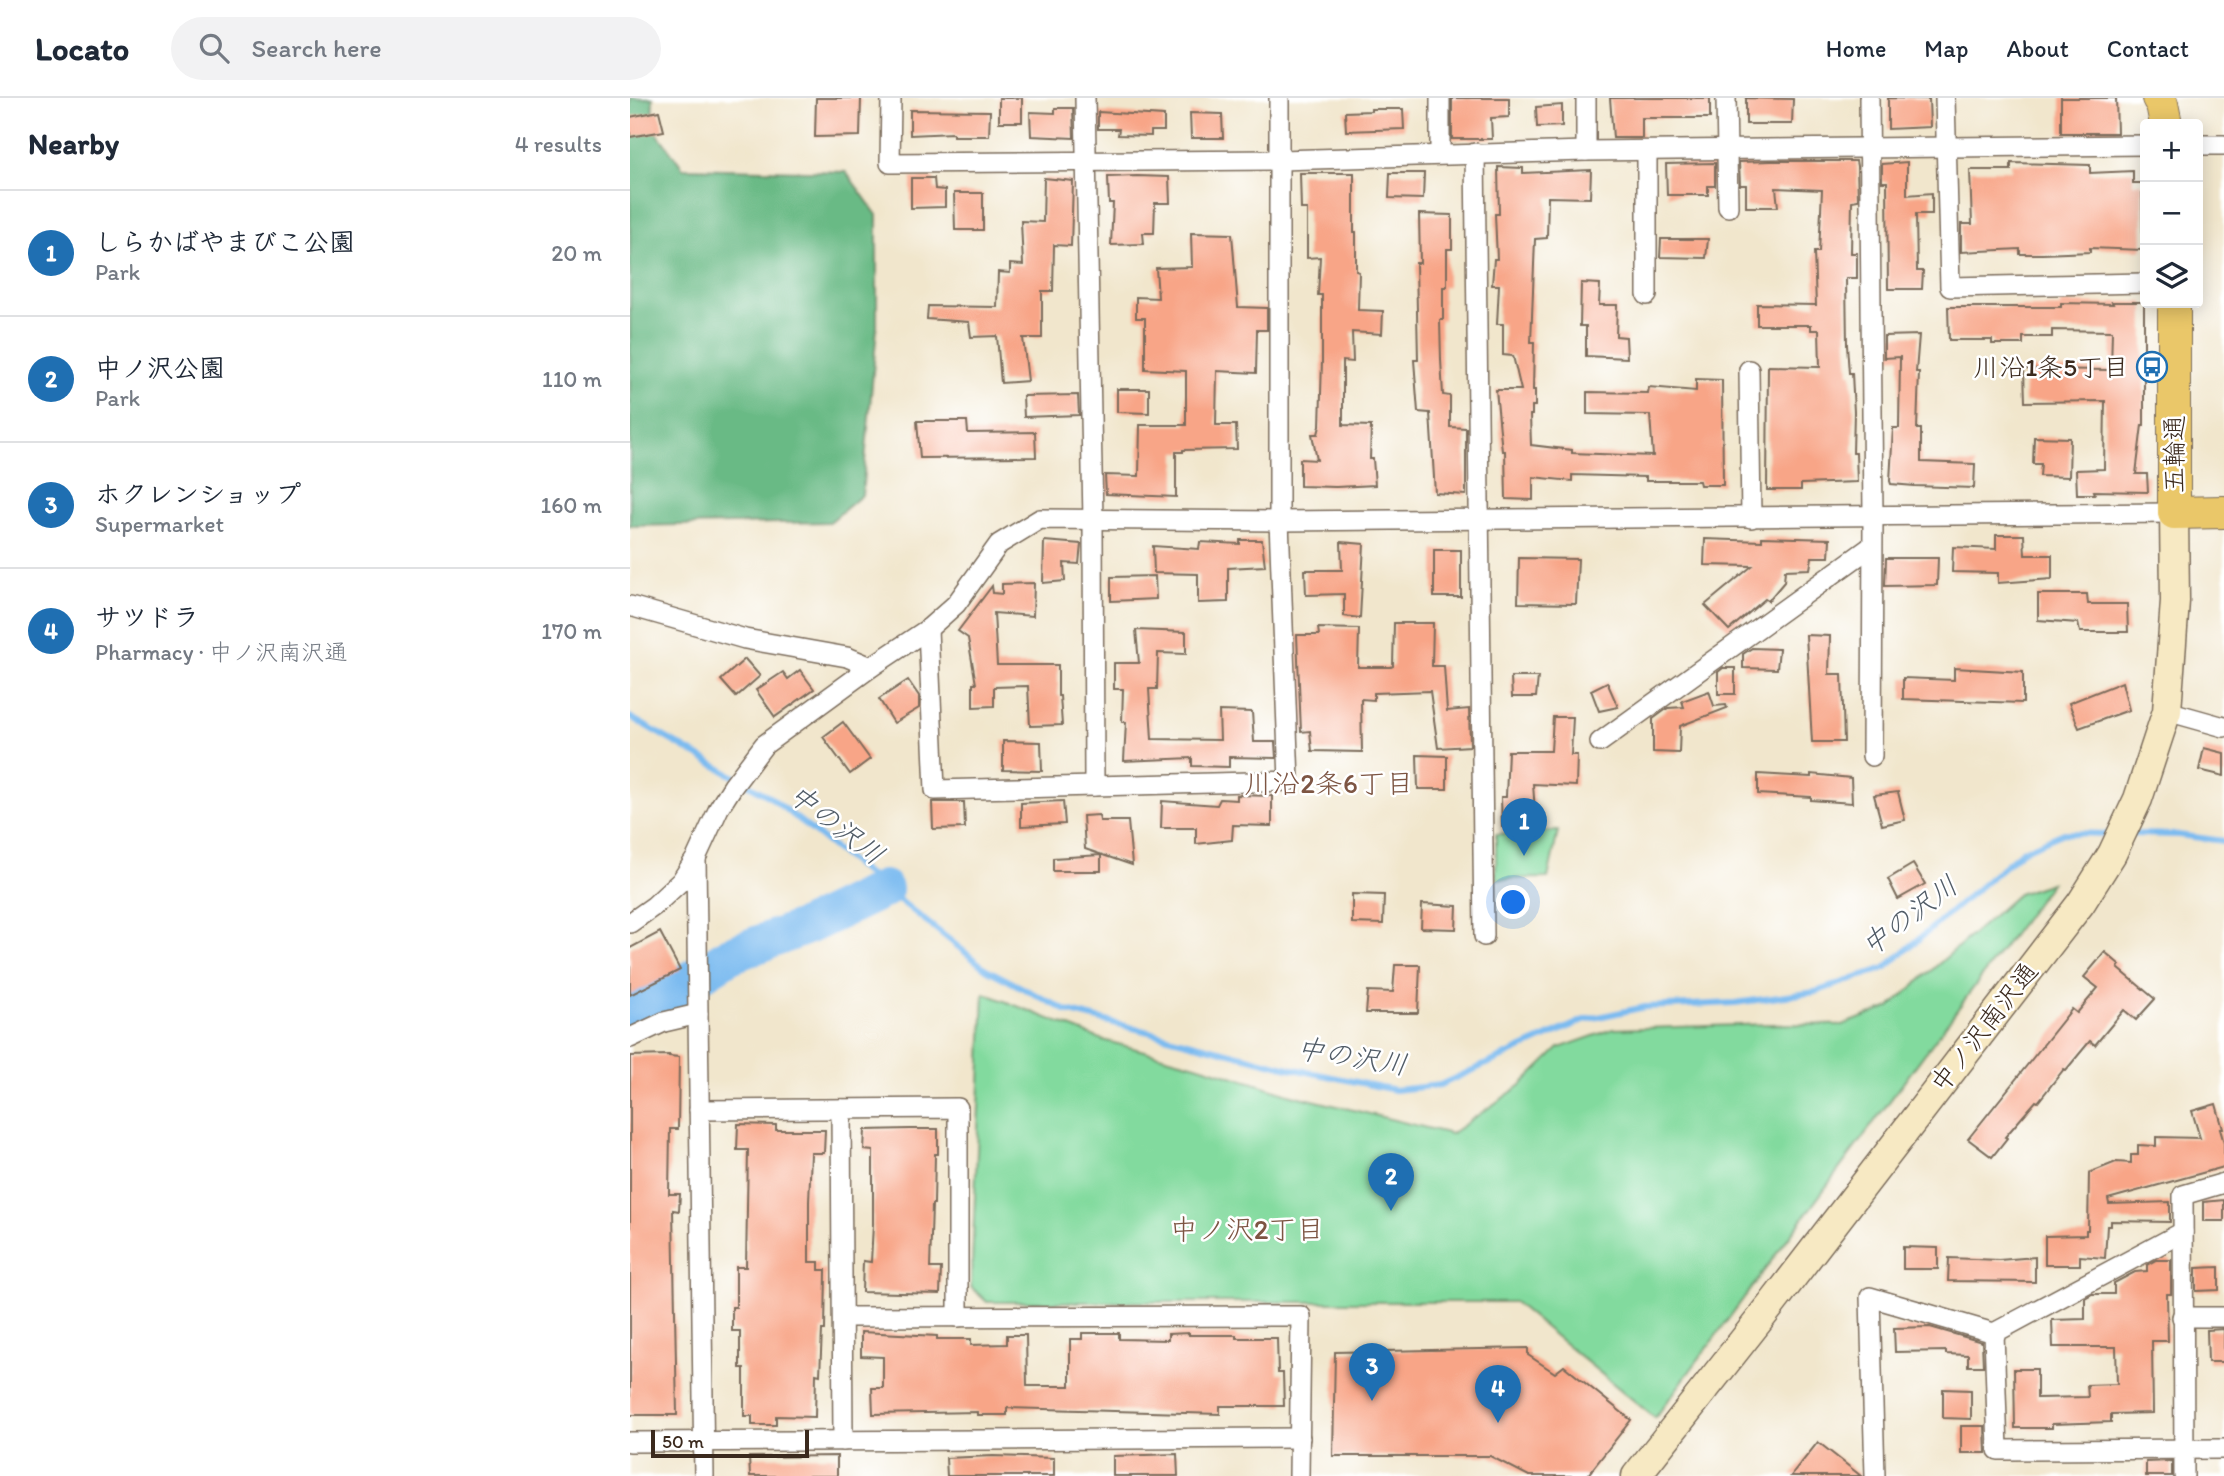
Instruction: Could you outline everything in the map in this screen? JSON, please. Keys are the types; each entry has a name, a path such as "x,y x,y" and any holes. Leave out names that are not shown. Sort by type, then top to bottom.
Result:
{"main road":[{"path":"2158,98 2165,119"},
{"name":"五輪通","path":"2174,308 2174,513 2224,512"}],"street":[{"path":"891,98 890,163 1280,160 1586,151 2140,145"},
{"path":"1085,98 1093,521 1094,786"},
{"path":"928,629 935,790 1289,781 1279,521 1279,98"},
{"path":"1440,98 1440,154"},
{"path":"1586,98 1586,151"},
{"path":"1726,98 1728,207"},
{"path":"1869,98 1872,756"},
{"path":"1945,98 1950,287 2140,283"},
{"path":"2203,145 2224,145"},
{"path":"1647,151 1647,295"},
{"path":"1475,153 1484,936"},
{"path":"1749,370 1751,518"},
{"path":"630,923 654,906 681,881 696,858 719,808 764,744 928,629 956,604 999,544 1040,519 1279,521 2174,513"},
{"name":"中ノ沢南沢通","path":"1636,1476 2081,903 2112,854 2138,799 2167,711 2175,601 2174,513"},
{"path":"1600,742 1872,546"},
{"path":"630,606 745,639 846,657 871,667"},
{"path":"2167,711 2224,727"},
{"path":"696,858 704,1476"},
{"path":"630,1038 698,1006"},
{"path":"699,1110 958,1108 958,1317"},
{"path":"841,1110 843,1441"},
{"path":"2184,1476 2183,1195 2224,1183"},
{"path":"1875,1476 1870,1297 1994,1333 2183,1233"},
{"path":"843,1317 1301,1316 1299,1476"},
{"path":"2182,1317 2224,1317"},
{"path":"1994,1333 1998,1450 2224,1449"},
{"path":"630,1442 1300,1438"}],"green space":[{"path":"630,98 653,98 652,126 683,168 846,172 877,215 877,328 862,495 830,522 630,526"},
{"path":"1558,831 1548,878 1496,879 1496,834"},
{"path":"2051,883 1655,1418 1514,1302 987,1302 971,1287 984,993 1103,1040 1292,1095 1451,1134 1520,1086 1559,1048 1613,1029 1772,1024 1843,1025 1890,1007 2018,894"}],"building":[{"path":"816,98 861,98 860,136 815,137"},
{"path":"999,98 1022,98 1022,122 999,122"},
{"path":"1452,98 1509,98 1509,117 1491,118 1492,139 1452,139"},
{"path":"1610,98 1710,98 1710,118 1642,118 1642,138 1613,138"},
{"path":"1746,98 1793,99 1792,124 1746,124"},
{"path":"1888,98 1929,99 1930,127 1888,129"},
{"path":"2061,98 2116,98 2117,133 2061,133"},
{"path":"1562,105 1562,126 1537,127 1536,107"},
{"path":"1055,108 1073,108 1074,138 1031,136 1030,112 1055,113"},
{"path":"1403,109 1404,129 1346,131 1345,112"},
{"path":"910,110 990,111 989,136 953,136 953,133 910,135"},
{"path":"659,111 664,131 630,137 630,117"},
{"path":"1098,112 1164,116 1164,131 1151,131 1151,136 1118,135 1119,129 1098,129"},
{"path":"1190,113 1222,114 1223,138 1191,138"},
{"path":"1856,161 1858,200 1852,201 1851,253 1857,253 1857,278 1846,278 1847,345 1849,373 1852,373 1853,453 1856,453 1857,482 1801,484 1801,490 1767,490 1768,366 1820,367 1819,330 1811,330 1811,325 1757,325 1757,304 1816,305 1814,252 1819,252 1822,190 1776,188 1778,207 1746,207 1746,185 1740,185 1739,162"},
{"path":"1907,162 1907,195 1932,193 1932,214 1916,214 1917,271 1923,271 1922,289 1888,289 1887,182 1882,182 1882,164"},
{"path":"1715,163 1715,186 1708,186 1708,195 1667,195 1666,164"},
{"path":"2011,163 2090,165 2090,173 2133,171 2133,183 2140,183 2140,250 2090,248 2090,252 2042,254 2020,254 2020,249 1961,252 1961,224 1972,224 1970,170 2011,170"},
{"path":"1498,167 1523,168 1523,173 1591,170 1590,198 1548,197 1547,238 1535,239 1531,342 1534,342 1535,406 1532,406 1530,415 1531,445 1572,450 1572,453 1653,456 1650,415 1587,414 1587,392 1648,393 1649,387 1696,391 1696,379 1722,380 1723,485 1700,485 1699,481 1646,481 1646,477 1572,475 1572,481 1533,477 1533,500 1506,499 1505,451 1502,451 1496,390 1521,390 1513,356 1503,355 1503,324 1497,324 1499,285 1492,285 1494,259 1497,259 1495,214 1499,214"},
{"path":"1300,173 1354,173 1354,232 1356,271 1359,272 1358,310 1383,311 1382,334 1352,332 1353,362 1343,361 1343,425 1371,426 1370,459 1373,459 1375,485 1300,486 1300,459 1317,460 1312,434 1318,434 1320,426 1322,295 1318,295 1320,257 1307,258 1307,209 1301,209"},
{"path":"1390,173 1424,173 1423,199 1389,198"},
{"path":"1108,177 1169,177 1170,203 1155,203 1154,233 1143,233 1144,244 1111,245 1113,203 1109,203"},
{"path":"911,178 934,178 935,189 945,190 945,207 911,208"},
{"path":"1044,178 1073,181 1071,246 1054,245 1053,291 1042,291 1042,338 1023,338 1028,381 1001,383 997,336 971,337 969,322 927,319 928,306 997,307 998,272 1010,273 1010,264 1023,265 1021,221 1043,222"},
{"path":"954,193 983,193 983,230 955,230"},
{"path":"1419,214 1452,215 1452,249 1447,249 1447,287 1443,287 1443,320 1440,320 1441,360 1443,395 1450,396 1450,427 1466,428 1466,495 1435,493 1430,413 1418,412 1414,360 1418,360 1416,263 1420,263"},
{"path":"1191,233 1232,234 1238,307 1267,308 1267,330 1257,330 1256,373 1217,371 1216,425 1236,425 1237,449 1176,452 1176,497 1106,494 1105,475 1139,476 1140,425 1186,425 1186,371 1145,369 1145,318 1136,318 1136,297 1158,298 1156,268 1192,267"},
{"path":"1661,239 1708,239 1706,258 1660,257"},
{"path":"1581,283 1600,284 1599,305 1617,305 1616,336 1626,337 1627,358 1586,356 1586,326 1580,326"},
{"path":"2112,302 2140,302 2140,308 2144,308 2144,425 2136,474 2147,474 2148,492 2094,491 2095,494 2077,494 2076,470 2104,469 2105,401 2025,402 2024,369 2111,370 2112,331 2052,330 2052,337 2023,337 2023,344 1992,344 1992,340 1949,340 1948,307 2113,304"},
{"path":"1919,335 1916,372 1919,372 1917,429 1921,429 1921,462 1975,464 1974,488 1891,484 1893,428 1899,428 1900,357 1884,358 1884,336"},
{"path":"1117,389 1149,389 1149,413 1117,412"},
{"path":"1078,395 1079,415 1024,417 1023,396"},
{"path":"917,421 967,421 968,433 1035,432 1036,457 920,458"},
{"path":"2034,437 2070,438 2069,477 2040,476 2041,464 2033,464"},
{"path":"1996,535 2024,535 2025,555 2052,555 2052,579 1998,583 1998,573 1952,572 1953,547 1996,549"},
{"path":"1762,537 1830,539 1829,557 1812,557 1810,569 1785,570 1784,582 1768,601 1765,599 1729,630 1705,605 1752,566 1704,565 1705,539 1762,541"},
{"path":"1240,540 1262,540 1265,566 1228,568 1228,602 1198,603 1198,574 1154,573 1153,546 1199,549 1200,542 1240,544"},
{"path":"1044,541 1081,544 1079,564 1064,563 1065,581 1043,583"},
{"path":"1341,542 1364,544 1360,618 1344,616 1344,594 1306,595 1305,570 1342,570"},
{"path":"1434,550 1461,550 1461,597 1434,597"},
{"path":"1519,558 1578,559 1576,604 1518,603"},
{"path":"1886,558 1938,558 1937,585 1885,586"},
{"path":"1155,576 1156,599 1111,601 1111,577"},
{"path":"1034,583 1033,616 994,613 997,665 1058,665 1062,725 1030,726 1028,686 994,687 994,706 973,707 973,684 976,684 968,638 958,631 992,586 993,593 1002,594 1002,584"},
{"path":"2038,594 2087,594 2088,604 2127,604 2128,632 2080,632 2078,623 2038,620"},
{"path":"1394,623 1433,623 1432,666 1444,666 1447,711 1469,709 1470,746 1438,748 1430,691 1374,693 1374,700 1361,699 1362,752 1312,751 1310,731 1301,732 1297,635 1319,635 1318,628 1359,629 1358,667 1391,667"},
{"path":"1136,630 1186,632 1186,654 1158,653 1157,689 1149,689 1152,739 1220,740 1219,711 1252,712 1254,742 1275,742 1276,758 1229,757 1229,767 1192,766 1192,758 1124,761 1126,722 1122,722 1123,689 1114,689 1114,663 1139,663"},
{"path":"1806,635 1830,636 1829,674 1842,674 1844,742 1812,742"},
{"path":"1752,648 1779,649 1777,669 1743,668 1743,654"},
{"path":"745,659 760,676 736,697 721,680"},
{"path":"1723,668 1735,668 1735,694 1718,694 1718,672"},
{"path":"1954,668 2023,672 2023,703 1903,699 1903,678 1954,680"},
{"path":"800,670 814,689 775,717 756,690 783,672 788,679"},
{"path":"1511,677 1538,677 1536,697 1512,697"},
{"path":"908,680 919,696 919,708 894,723 879,699"},
{"path":"1607,682 1618,707 1599,711 1591,690"},
{"path":"2122,682 2129,710 2079,728 2069,703"},
{"path":"1709,691 1714,706 1726,705 1727,708 1680,726 1679,753 1653,752 1653,719 1668,708 1684,707 1682,701"},
{"path":"1553,717 1573,717 1571,755 1577,755 1576,786 1533,784 1536,826 1502,827 1501,797 1506,797 1508,751 1551,751"},
{"path":"843,722 870,759 850,774 823,737"},
{"path":"1003,741 1041,742 1042,771 1003,770"},
{"path":"2204,748 2224,753 2224,776 2199,770"},
{"path":"1417,755 1447,756 1447,789 1418,789"},
{"path":"1758,774 1811,777 1811,774 1851,778 1852,803 1758,794"},
{"path":"1898,792 1905,820 1882,825 1874,795"},
{"path":"1237,795 1272,796 1272,826 1233,825 1232,840 1196,844 1196,828 1161,828 1162,801 1217,805 1220,799 1237,800"},
{"path":"1063,801 1065,824 1021,826 1021,803"},
{"path":"932,802 964,802 965,828 933,829"},
{"path":"1099,815 1100,821 1128,821 1132,865 1085,849 1083,816"},
{"path":"1101,855 1101,871 1053,871 1053,858"},
{"path":"1913,864 1925,884 1898,899 1888,879"},
{"path":"1352,894 1384,895 1383,924 1352,923"},
{"path":"1422,904 1457,906 1456,929 1421,928"},
{"path":"660,932 680,970 630,995 630,948"},
{"path":"2105,952 2120,965 2118,968 2155,999 2136,1020 2124,1010 2095,1045 2090,1041 2005,1137 2007,1138 1992,1157 1968,1139 2072,1009 2077,1013 2098,988 2084,977"},
{"path":"1395,965 1420,965 1418,1013 1366,1013 1368,991 1393,992"},
{"path":"630,1056 679,1057 678,1129 670,1129 669,1194 680,1194 679,1211 673,1210 677,1415 630,1415"},
{"path":"2216,1104 2223,1129 2220,1129 2224,1143 2224,1167 2108,1199 2109,1204 2170,1202 2170,1222 2111,1221 2111,1226 2107,1226 2105,1258 2080,1256 2080,1265 2045,1265 2045,1236 2086,1235 2089,1173 2116,1162 2131,1163 2131,1155 2138,1155 2138,1145 2156,1146 2156,1137 2200,1138 2192,1111"},
{"path":"738,1124 776,1125 776,1130 825,1130 824,1153 811,1153 809,1202 809,1262 819,1262 819,1270 826,1270 825,1330 822,1330 820,1375 816,1374 815,1417 776,1416 776,1425 752,1425 752,1416 744,1416 744,1368 740,1368 740,1331 732,1331 732,1307 736,1307 736,1267 746,1267 748,1150 737,1150"},
{"path":"938,1129 930,1268 941,1268 940,1294 862,1292 863,1261 871,1262 873,1224 873,1151 864,1150 865,1130"},
{"path":"2224,1200 2224,1221 2203,1221 2203,1202"},
{"path":"1903,1247 1938,1248 1938,1269 1903,1269"},
{"path":"2035,1257 2035,1282 1948,1281 1949,1258 1999,1260"},
{"path":"2156,1260 2171,1260 2171,1294 2167,1294 2168,1341 2152,1341 2153,1413 2111,1414 2111,1422 2052,1424 2052,1428 2015,1428 2014,1369 2037,1369 2037,1398 2088,1397 2087,1385 2117,1384 2116,1347 2053,1347 2052,1320 2085,1319 2085,1298 2092,1294 2114,1294 2114,1283 2135,1272 2147,1271 2147,1265"},
{"path":"2219,1267 2219,1290 2196,1291 2196,1268"},
{"path":"1930,1327 1982,1342 1983,1366 1968,1366 1968,1355 1946,1354 1946,1351 1895,1352 1894,1328"},
{"path":"2224,1329 2224,1362 2208,1362 2207,1330"},
{"path":"861,1332 937,1336 937,1339 971,1339 971,1345 1007,1344 1007,1335 1026,1335 1027,1386 1070,1386 1070,1339 1082,1339 1082,1333 1119,1333 1119,1339 1168,1340 1168,1334 1189,1333 1236,1335 1236,1338 1277,1338 1278,1373 1283,1373 1284,1406 1220,1406 1220,1414 1007,1408 1007,1415 977,1415 977,1412 873,1414 872,1388 883,1388 883,1357 861,1356"},
{"path":"1528,1348 1528,1355 1555,1373 1564,1366 1631,1420 1587,1476 1529,1476 1490,1456 1333,1456 1335,1352"},
{"path":"1943,1389 1971,1390 1971,1419 1943,1418"},
{"path":"1961,1426 1985,1426 1986,1453 1961,1453"},
{"path":"1818,1442 1861,1476 1791,1476"},
{"path":"1177,1454 1178,1476 1113,1476 1113,1456"},
{"path":"837,1456 837,1476 750,1476 749,1457"},
{"path":"946,1458 1054,1458 1054,1476 947,1476"},
{"path":"2172,1461 2172,1476 2146,1476 2146,1462"}],"waterway":[{"name":"中の沢川","path":"630,717 770,797 986,969 1067,1011 1289,1068 1395,1090 1440,1085 1584,1020 1645,1007 1735,1003 1815,992 1885,968 2022,851 2064,833 2112,834"},
{"name":"中の沢川","path":"2130,834 2178,835 2224,841"},
{"path":"630,1014 664,997 730,955 807,926 884,889"}],"place":[{"name":"川沿1条5丁目","path":"2152,367"},
{"name":"しらかばやまびこ公園","path":"1524,856"},
{"name":"中ノ沢公園","path":"1391,1211"},
{"name":"ホクレンショップ","path":"1372,1401"},
{"name":"サツドラ","path":"1498,1423"}],"district":[{"name":"川沿2条6丁目","path":"1329,783"},
{"name":"中ノ沢2丁目","path":"1247,1229"}]}
